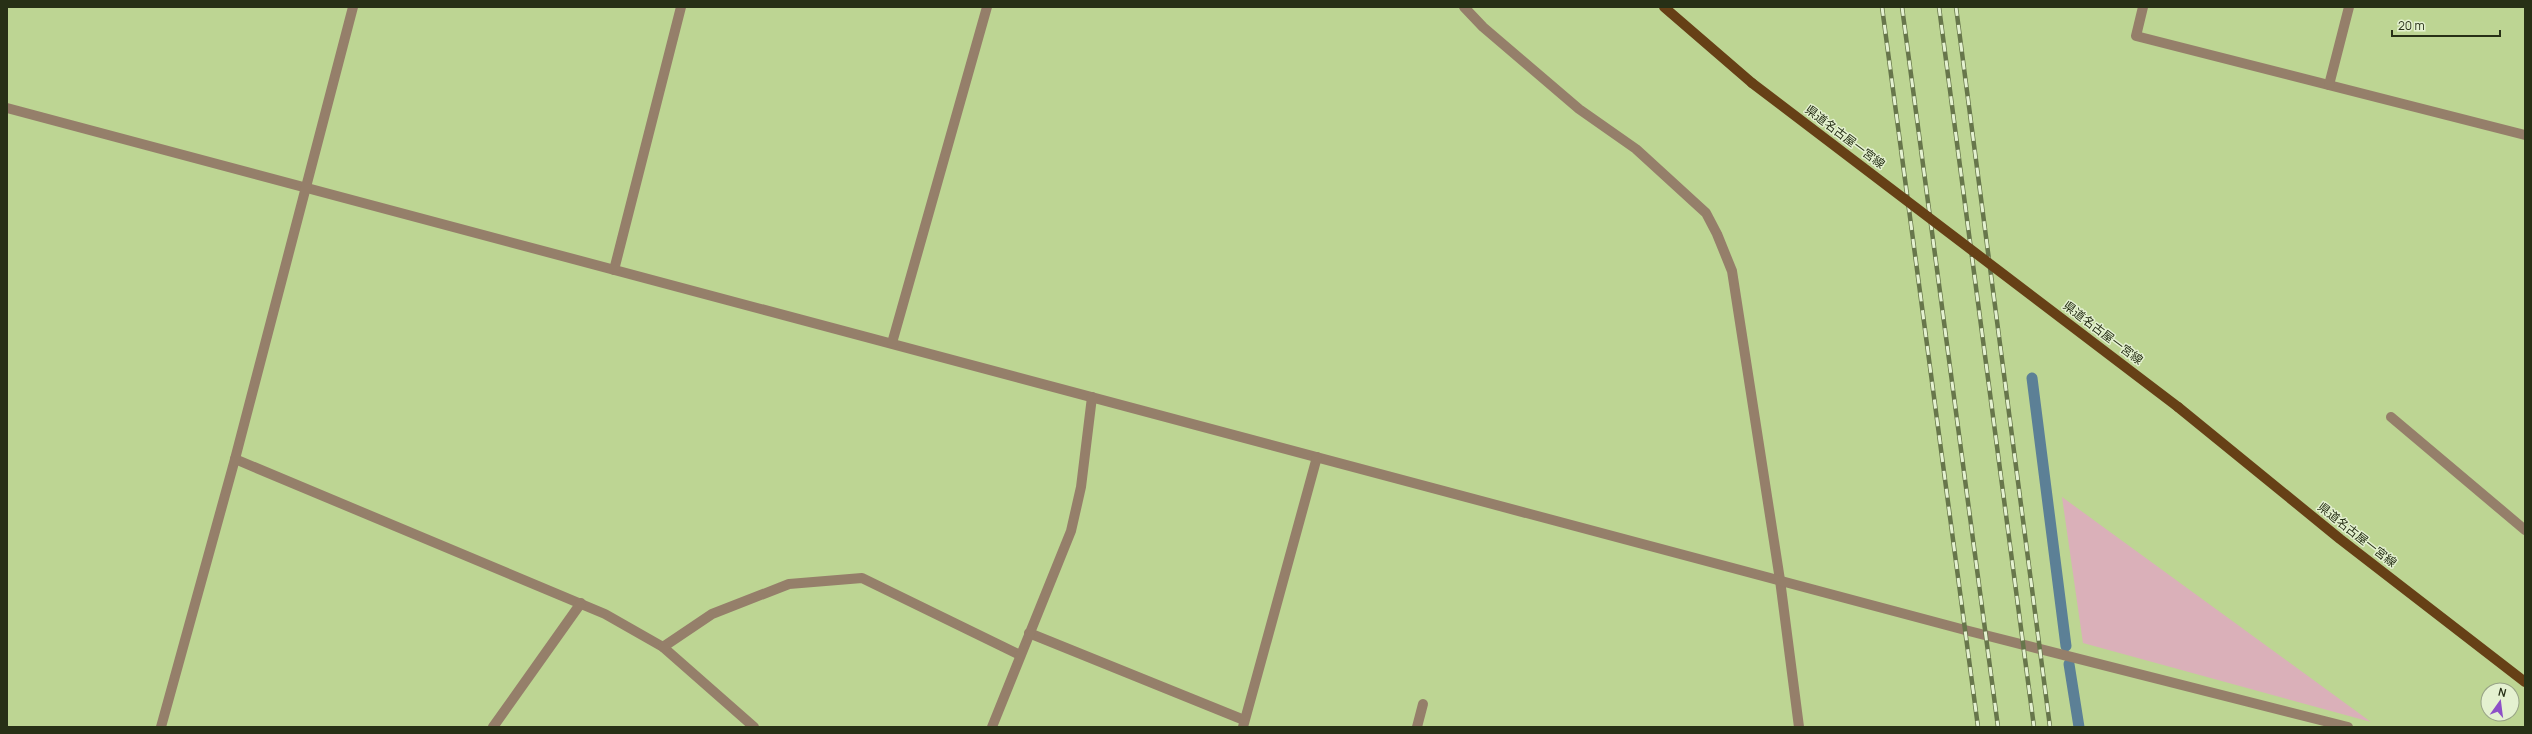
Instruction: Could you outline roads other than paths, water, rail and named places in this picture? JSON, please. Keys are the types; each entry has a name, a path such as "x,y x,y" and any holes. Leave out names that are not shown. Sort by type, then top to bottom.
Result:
{"main road":[{"name":"県道名古屋一宮線","path":"1664,7 1752,83 2178,407 2340,539 2525,682"}],"street":[{"path":"161,727 235,459 353,7"},
{"path":"614,270 681,7"},
{"path":"892,343 987,7"},
{"path":"1464,7 1483,27 1579,109 1636,149 1706,213 1710,220 1732,271 1780,580 1799,727"},
{"path":"2143,7 2136,36 2525,135"},
{"path":"2329,85 2349,7"},
{"path":"7,108 1780,580 2348,727"},
{"path":"992,727 1071,531 1081,487 1092,397"},
{"path":"2391,416 2525,530"},
{"path":"1029,633 1244,724 1317,456"},
{"path":"235,459 605,614 663,647 754,727"},
{"path":"663,647 712,614 789,584 862,578 1020,656"},
{"path":"492,727 580,603"},
{"path":"1417,727 1423,704"}],"waterway":[{"path":"2032,378 2066,646"},
{"path":"2069,664 2079,727"}],"railway":[{"path":"1882,7 1978,727"},
{"path":"1902,7 1998,727"},
{"path":"1939,7 2034,727"},
{"path":"1956,7 2050,727"}]}
